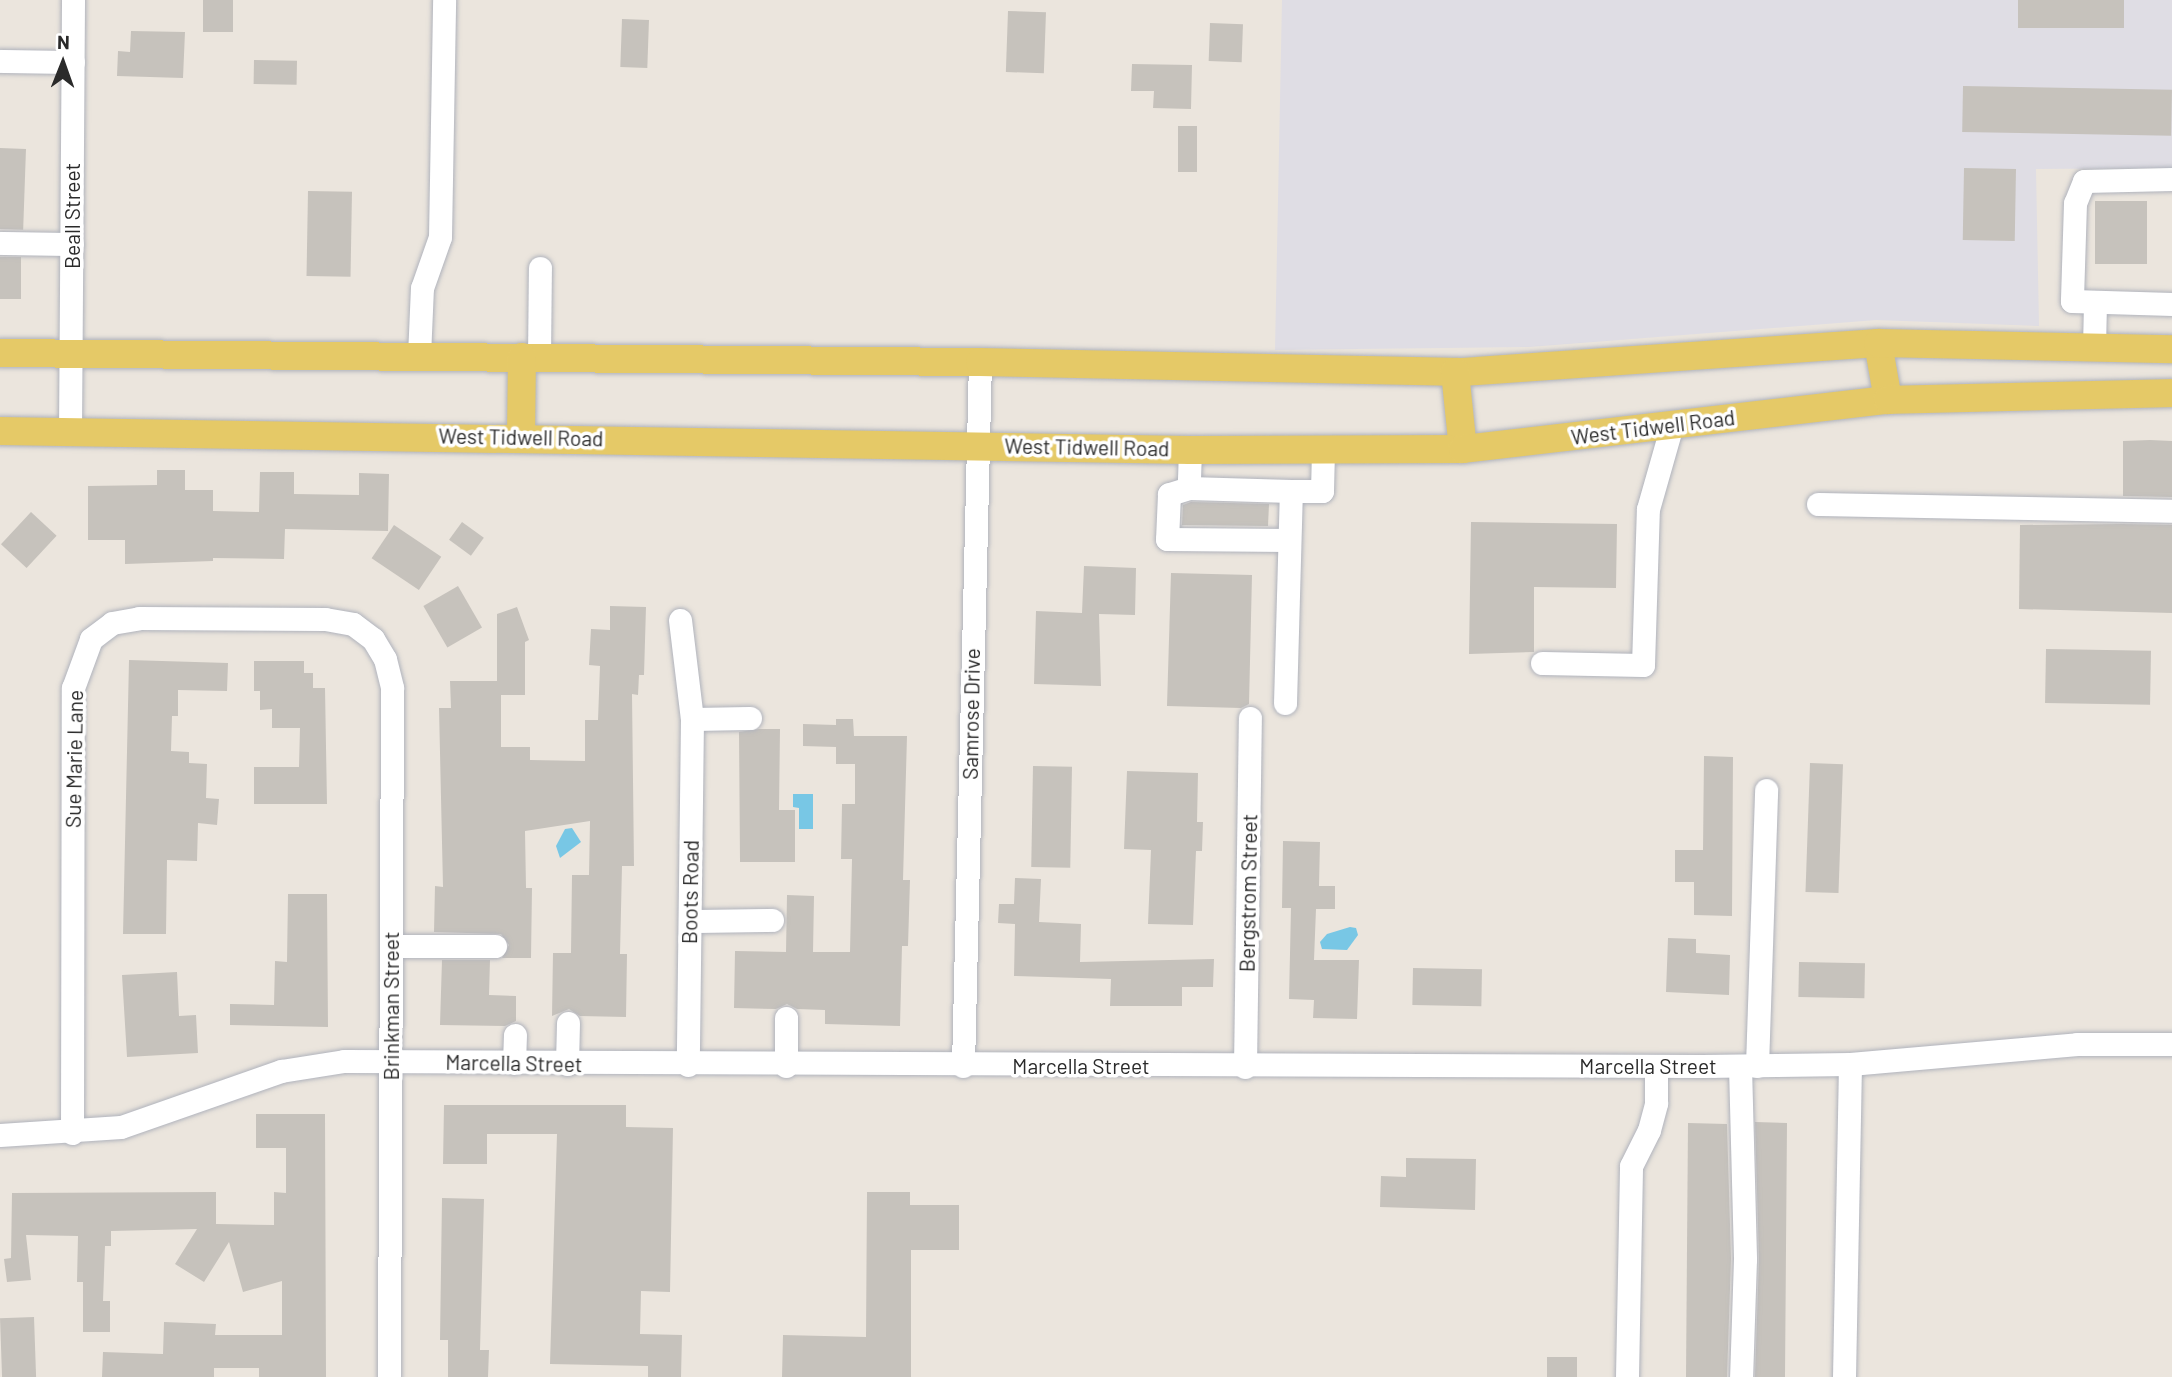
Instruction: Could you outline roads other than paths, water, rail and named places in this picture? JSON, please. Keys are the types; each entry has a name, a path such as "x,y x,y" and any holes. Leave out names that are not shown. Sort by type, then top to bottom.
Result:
{"main road":[{"path":"0,354 980,362 1455,372 1878,343 2172,349"},
{"path":"1878,343 1888,400"},
{"path":"521,437 531,357"},
{"path":"1455,372 1463,449"},
{"name":"West Tidwell Road","path":"0,431 521,437 1190,450 1463,449 1888,400 2172,393"}],"street":[{"name":"Beall Street","path":"70,432 73,0"},
{"path":"419,356 422,288 440,237 444,0"},
{"path":"0,61 73,62"},
{"path":"2172,179 2084,181 2075,203 2072,301 2172,304"},
{"path":"0,243 72,244"},
{"path":"531,357 540,268"},
{"path":"2094,347 2095,302"},
{"name":"Samrose Drive","path":"964,1066 980,362"},
{"path":"1542,663 1643,665 1648,509 1672,425"},
{"path":"1289,540 1167,539 1169,495 1189,488 1322,491 1323,449"},
{"path":"1189,488 1190,450"},
{"path":"1285,702 1291,491"},
{"path":"1818,504 2172,511"},
{"name":"Sue Marie Lane","path":"72,1133 73,688 91,639 112,623 153,618 325,619 353,624 373,639"},
{"name":"Boots Road","path":"680,620 692,719 688,1065"},
{"name":"Brinkman Street","path":"373,639 385,659 391,688 389,1377"},
{"name":"Bergstrom Street","path":"1245,1067 1250,718"},
{"path":"692,719 751,719"},
{"path":"1741,1377 1749,1066 1766,790"},
{"path":"690,921 772,920"},
{"path":"391,946 495,946"},
{"path":"786,1018 786,1066"},
{"path":"567,1064 568,1023"},
{"path":"514,1063 515,1035"},
{"name":"Marcella Street","path":"0,1135 72,1133 121,1127 281,1071 344,1061 786,1066 1749,1066 1850,1064 2077,1044 2172,1044"},
{"path":"1844,1377 1850,1064"},
{"path":"1628,1377 1631,1166 1649,1130 1656,1102 1656,1066"}],"water":[{"path":"793,794 813,794 813,829 799,829 799,808 793,807"},
{"path":"572,828 581,842 560,858 556,846 565,829"},
{"path":"1350,927 1356,928 1358,935 1347,950 1322,949 1320,942 1327,934"}]}
